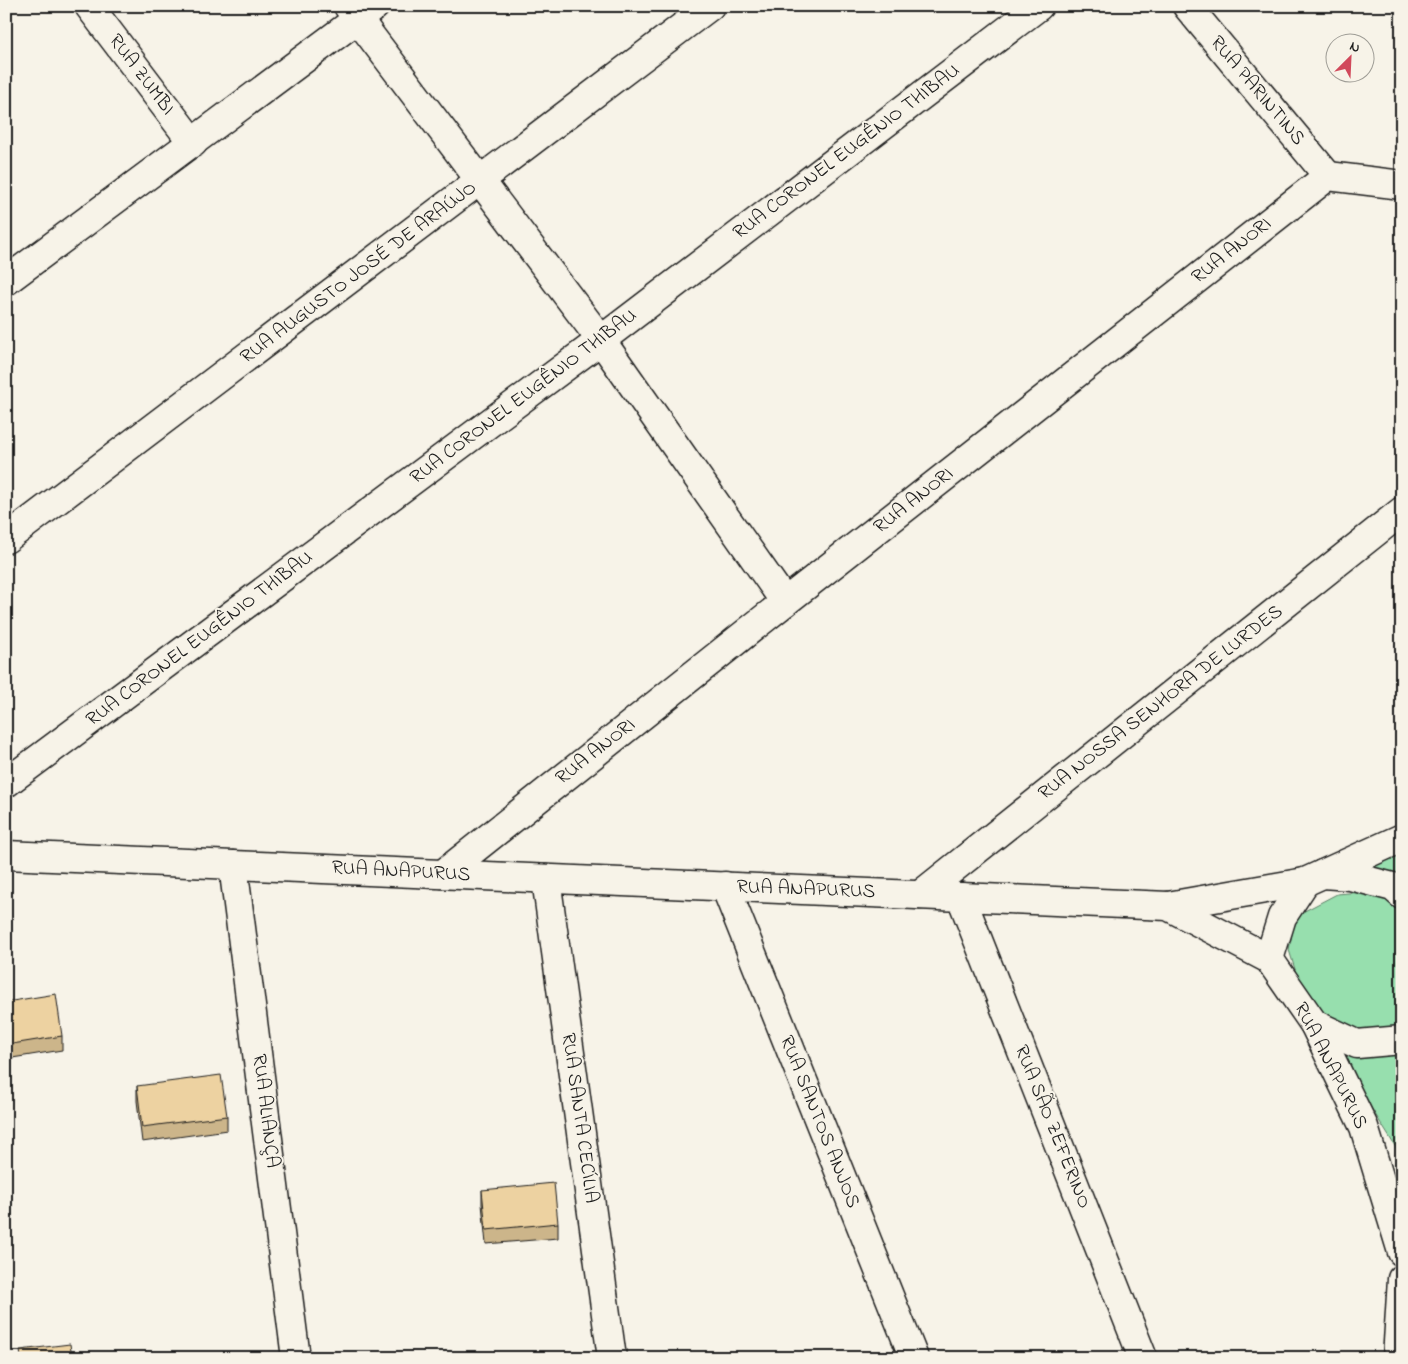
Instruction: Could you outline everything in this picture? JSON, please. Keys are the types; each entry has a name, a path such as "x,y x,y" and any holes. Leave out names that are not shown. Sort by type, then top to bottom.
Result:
{"street":[{"name":"RUA ZUMBI","path":"89,6 193,143"},
{"name":"RUA AUGUSTO JOSÉ DE ARAÚJO","path":"6,539 710,6"},
{"name":"RUA CORONEL EUGÊNIO THIBAU","path":"6,783 601,340 1039,6"},
{"name":"RUA PARINTINS","path":"1187,6 1328,176"},
{"path":"6,281 193,143 361,11 481,181 601,340 785,602"},
{"path":"1328,176 1402,185"},
{"name":"RUA ANORI","path":"443,874 785,602 1328,176"},
{"name":"RUA NOSSA SENHORA DE LURDES","path":"920,895 1402,512"},
{"path":"1269,959 1282,917 1312,878 1402,838"},
{"name":"RUA ANAPURUS","path":"6,855 1168,906 1269,959 1314,1024 1364,1128 1402,1252"},
{"name":"RUA ALIANÇA","path":"233,865 296,1358"},
{"path":"1168,906 1312,878 1350,876 1393,887 1402,895"},
{"name":"RUA SANTA CECÍLIA","path":"546,878 612,1358"},
{"name":"RUA SANTOS ANJOS","path":"725,886 914,1358"},
{"name":"RUA SÃO ZEFERINO","path":"961,897 1144,1358"},
{"path":"1314,1024 1357,1044 1402,1040"},
{"path":"1397,1358 1402,1279"}],"green space":[{"path":"1402,846 1402,885 1363,870"},
{"path":"1373,891 1402,910 1402,1029 1368,1035 1328,1021 1303,995 1289,950 1295,916 1337,894"},
{"path":"1335,1050 1402,1050 1402,1143 1400,1154"}],"building":[{"path":"56,994 62,1036 6,1045 6,1002"},
{"path":"221,1075 227,1116 142,1127 137,1086"},
{"path":"554,1183 558,1223 486,1230 482,1190"},
{"path":"70,1344 72,1358 21,1358 20,1350"}]}
